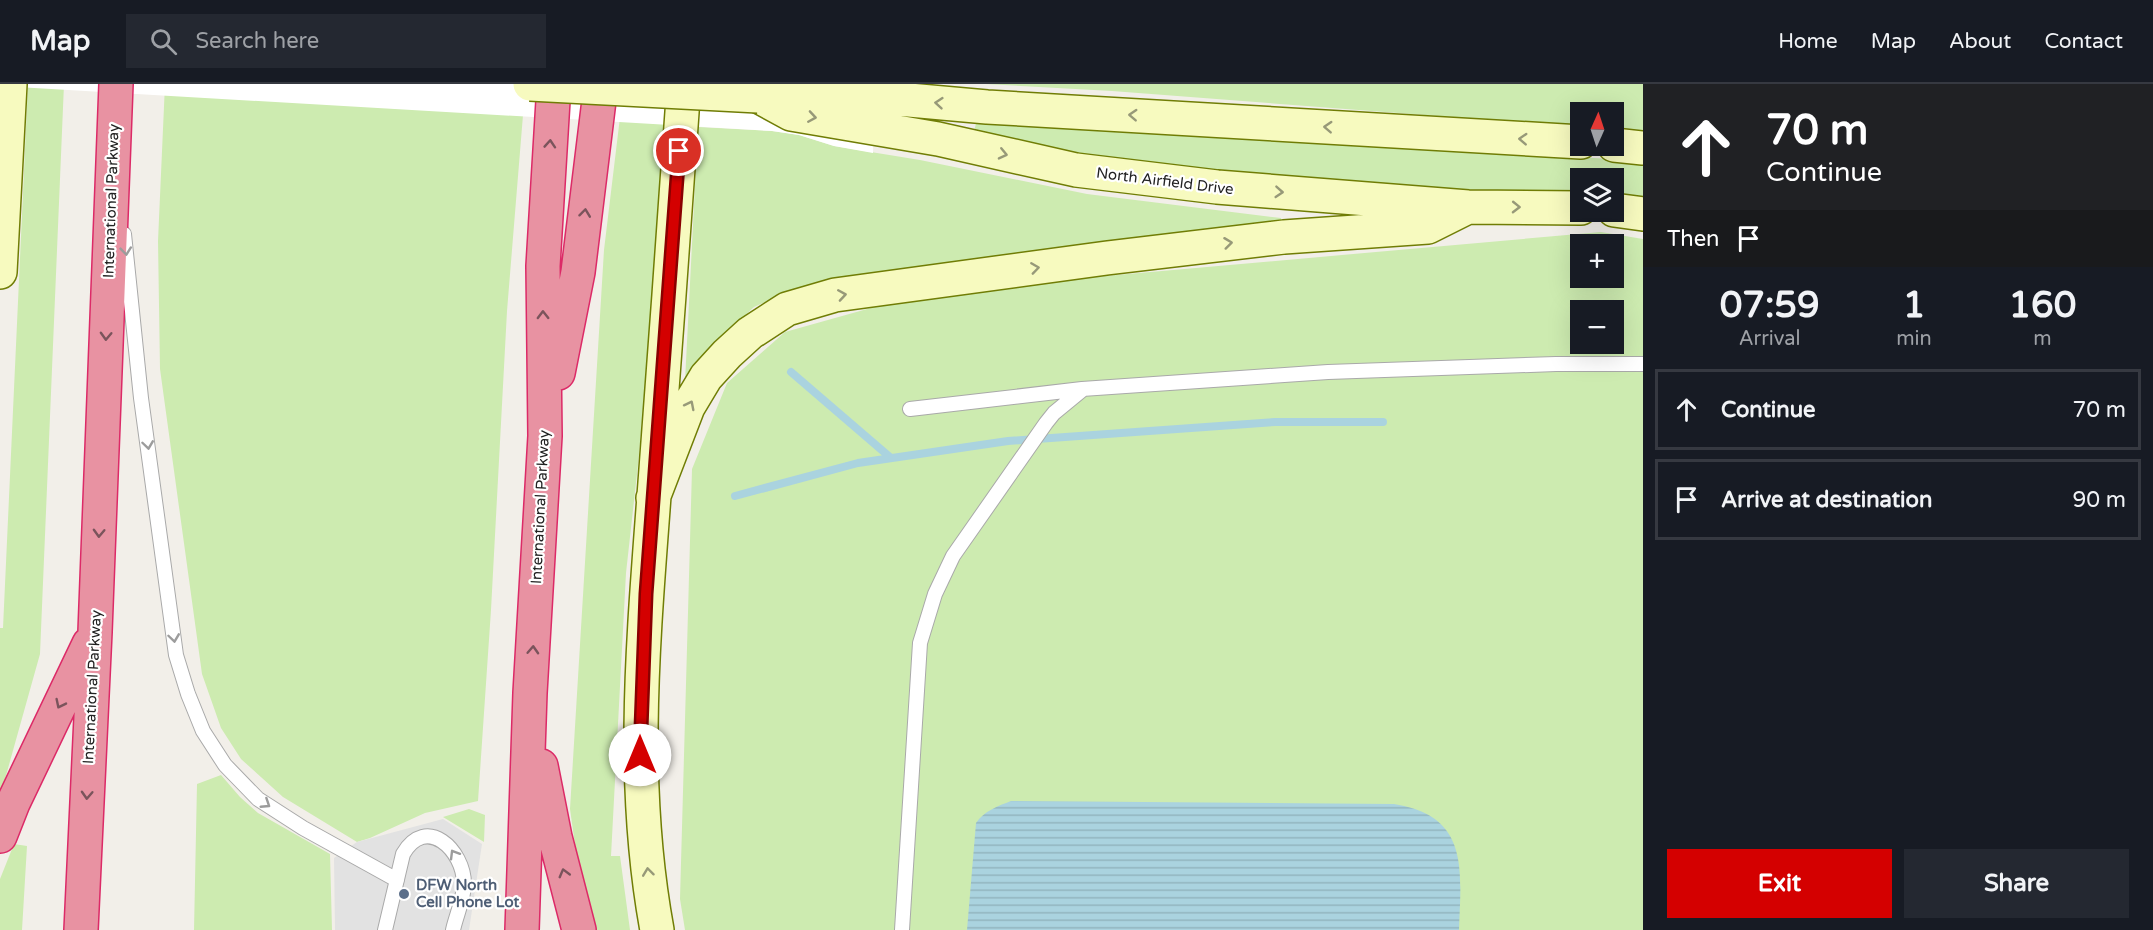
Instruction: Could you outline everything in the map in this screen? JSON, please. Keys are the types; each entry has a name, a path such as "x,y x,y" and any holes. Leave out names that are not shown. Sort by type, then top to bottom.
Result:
{"highway":[{"name":"International Parkway","path":"81,930 116,84"},
{"name":"International Parkway","path":"522,930 530,708 545,436 543,266 554,84"},
{"path":"545,436 578,272 601,84"},
{"path":"0,836 13,803 95,632"},
{"path":"530,708 555,837 579,930"}],"main road":[{"path":"0,272 10,84"},
{"name":"North Airfield Drive","path":"530,84 758,96 787,89 987,107 1570,141"},
{"path":"657,930 641,800 640,755 646,594 684,84"},
{"path":"867,97 902,84"},
{"name":"North Airfield Drive","path":"758,96 790,114 938,139 1076,170 1217,187 1468,207 1570,208"},
{"path":"1624,146 1643,148"},
{"path":"653,498 688,407 706,377 750,333 787,309 835,296 1107,258 1284,237 1428,227 1468,207"},
{"path":"1624,211 1643,214"}],"lane":[{"path":"114,130 143,410 176,655 188,694 202,731 225,765 258,799 303,828 397,880"},
{"path":"910,409 1082,389 1328,372 1556,364 1643,364"},
{"path":"902,930 920,643 934,594 953,556 1046,423 1054,412 1082,389"},
{"path":"385,930 403,854 408,844 420,836 434,837 447,842 462,867 464,885 453,930"}],"green space":[{"path":"28,84 64,84 40,654 0,797 0,628 3,628"},
{"path":"165,84 523,115 507,311 478,801 425,813 357,842 283,797 241,759 221,728 202,674 160,369 158,241"},
{"path":"624,84 673,84 626,573 611,856 620,856 630,930 591,930 582,895 570,809 604,250"},
{"path":"985,84 1643,84 1643,131 1624,130 1624,102 1570,102 1570,126 1112,91"},
{"path":"977,120 1643,161 1643,201 1624,200 1624,168 1570,168 1570,196 1487,192 1138,165 1048,149 974,131"},
{"path":"698,127 772,131 799,135 834,146 920,160 1087,194 1281,218 1283,229 788,292 754,307 716,342 685,381"},
{"path":"1601,232 1613,234 1578,234"},
{"path":"1570,235 1570,288 1624,288 1624,236 1643,239 1643,930 685,930 680,899 692,469 727,383 785,332 885,304 1094,277"},
{"path":"221,775 258,813 330,854 332,930 194,930 197,784"},
{"path":"469,809 485,815 484,842 443,817"},
{"path":"14,844 27,846 22,930 0,930 0,879"}],"shaded area":[{"name":"DFW North Cell Phone Lot","path":"443,819 482,844 469,930 335,930 334,858 357,842"}],"water":[{"path":"1011,801 1394,804 1419,810 1436,820 1448,833 1456,849 1460,887 1459,930 967,930 976,823 987,812"}],"pier":[{"path":"0,84 875,84 873,153 834,146 799,135 772,131 0,86"}],"waterway":[{"path":"791,372 891,458"},
{"path":"735,496 858,463 1008,441 1275,422 1383,422"}],"place":[{"name":"DFW North Cell Phone Lot","path":"404,894"}],"route":[{"path":"640,755 640,700 646,594 679,151"}]}
